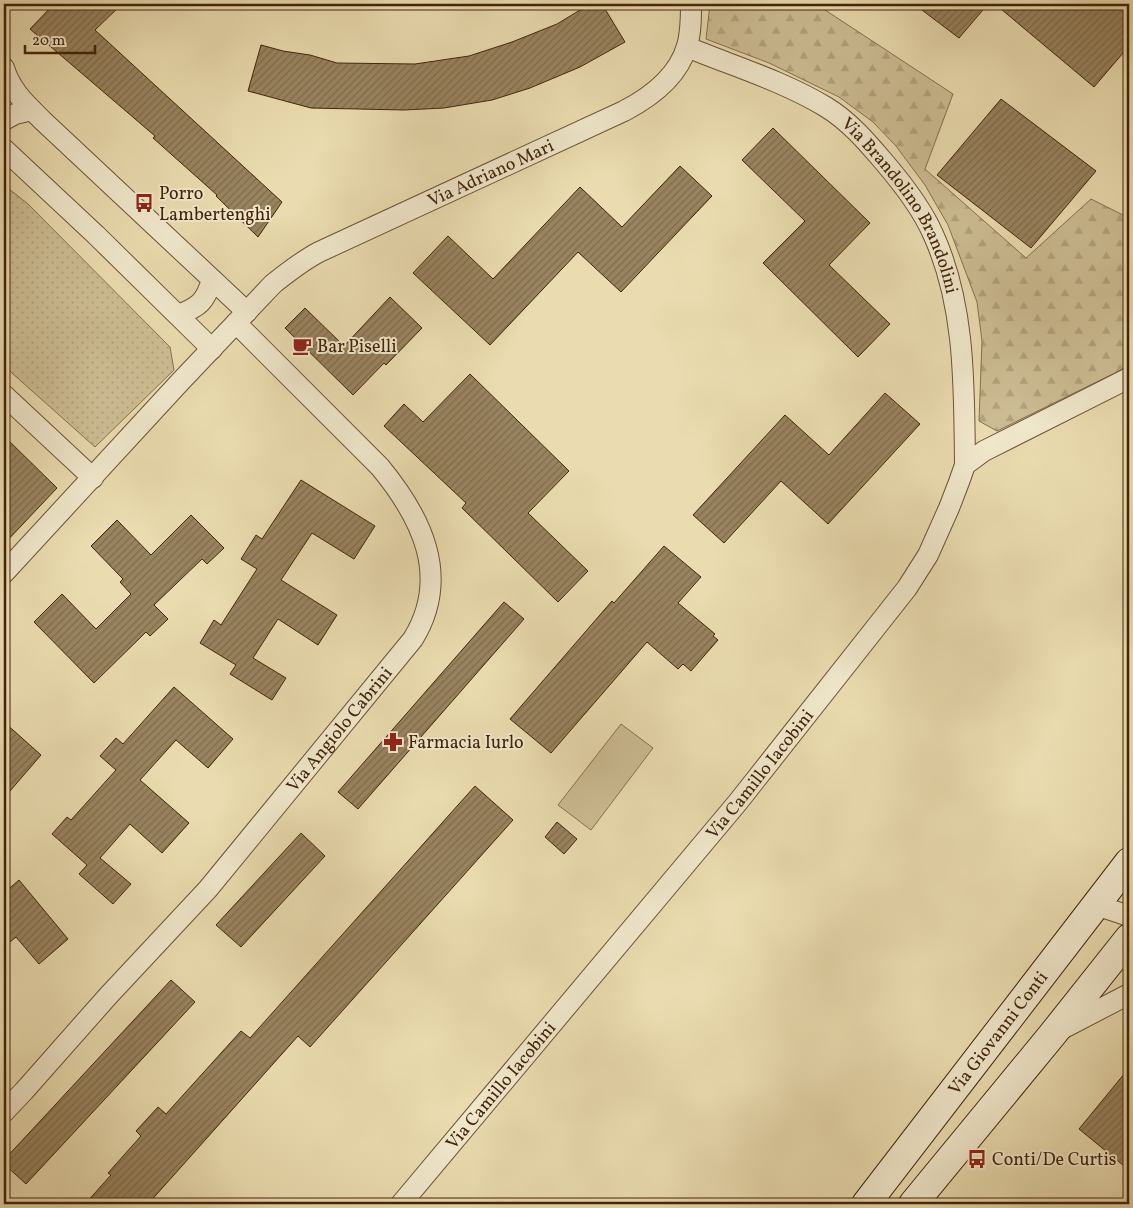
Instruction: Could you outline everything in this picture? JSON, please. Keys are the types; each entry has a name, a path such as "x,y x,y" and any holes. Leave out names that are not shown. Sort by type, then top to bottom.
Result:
{"main road":[{"name":"Via Giovanni Conti","path":"866,1204 1129,862"},
{"path":"913,1204 1129,938"}],"street":[{"name":"Via Adriano Mari","path":"4,573 212,349 284,276 306,259 319,252 644,100 660,87 681,61 687,47 690,32 691,4"},
{"name":"Via Brandolino Brandolini","path":"687,47 781,84 826,108 837,115 867,142 904,185 933,233 946,269 954,302 962,356 965,465"},
{"name":"Via Angiolo Cabrini","path":"4,68 6,77 14,90 32,110 212,280 242,318 393,482 421,530 428,553 430,584 426,613 413,639 208,889 108,996 4,1112"},
{"path":"4,120 15,114 32,110"},
{"path":"4,149 89,228 212,349"},
{"path":"178,315 197,307 204,300 212,280"},
{"path":"965,465 995,445 1129,378"},
{"path":"4,395 92,478"},
{"name":"Via Camillo Iacobini","path":"401,1204 738,802 907,588 928,555 960,482 965,465"},
{"path":"1096,905 1129,916"},
{"path":"1052,1035 1129,994"}],"green space":[{"path":"710,4 816,4 953,94 925,169 1026,258 1091,199 1129,218 1129,230 1124,243 1129,247 1129,366 997,431 979,421 982,341 977,302 948,225 925,185 896,146 873,122 839,97 769,63 706,39"},
{"path":"4,185 28,204 170,347 174,370 95,447 4,366"},
{"path":"621,724 653,748 591,830 558,805"}],"building":[{"path":"54,4 122,4 95,30 282,202 258,237 217,195 153,138 155,136 30,29"},
{"path":"590,4 602,4 625,42 580,67 530,88 492,100 444,108 404,110 311,108 248,91 261,45 310,55 337,63 415,64 469,56 512,42 557,24"},
{"path":"914,4 988,4 959,38"},
{"path":"995,4 1129,4 1129,46 1094,87"},
{"path":"1001,99 1096,171 1031,248 937,175"},
{"path":"773,128 870,223 829,265 890,324 858,357 763,263 805,221 742,160"},
{"path":"680,166 712,196 621,292 578,252 490,345 413,273 448,236 493,279 580,187 622,227"},
{"path":"390,297 422,328 353,395 285,328 305,308 344,346"},
{"path":"470,374 569,471 528,513 588,571 558,602 462,508 466,503 384,426 404,404 423,422"},
{"path":"885,393 920,424 828,524 781,481 724,543 693,515 785,415 829,455"},
{"path":"4,436 57,488 4,544"},
{"path":"301,480 375,526 354,559 312,533 281,580 337,615 318,645 278,619 253,658 286,678 272,700 230,674 236,665 200,643 214,620 221,625 257,569 241,559 256,535 262,539"},
{"path":"191,515 224,548 207,564 202,559 154,605 168,619 150,636 146,632 94,683 34,622 62,594 96,629 131,594 120,582 123,579 91,546 117,520 151,555"},
{"path":"664,546 701,577 678,603 715,634 713,636 718,640 691,671 683,664 678,669 647,642 551,753 510,719 612,601 614,603"},
{"path":"504,602 524,619 358,809 338,792"},
{"path":"174,687 233,739 208,768 176,740 140,780 189,823 162,853 130,824 100,858 131,884 113,904 79,874 87,865 52,834 67,817 71,820 116,770 100,756 116,738 123,744"},
{"path":"4,722 41,755 4,798"},
{"path":"475,786 513,820 310,1047 298,1036 148,1204 85,1204 111,1175 108,1173 141,1136 136,1131 158,1107 166,1114 241,1031 250,1038"},
{"path":"557,822 577,839 564,854 545,837"},
{"path":"301,833 325,856 241,947 216,925"},
{"path":"19,880 68,939 39,964 16,937 4,947 4,893"},
{"path":"171,980 195,1002 26,1184 4,1164 4,1160"},
{"path":"1129,1068 1129,1170 1079,1129"}],"place":[{"name":"Porro Lambertenghi","path":"144,203"},
{"name":"Bar Piselli","path":"302,346"},
{"name":"Farmacia Iurlo","path":"393,742"},
{"name":"Conti/De Curtis","path":"977,1159"}]}
